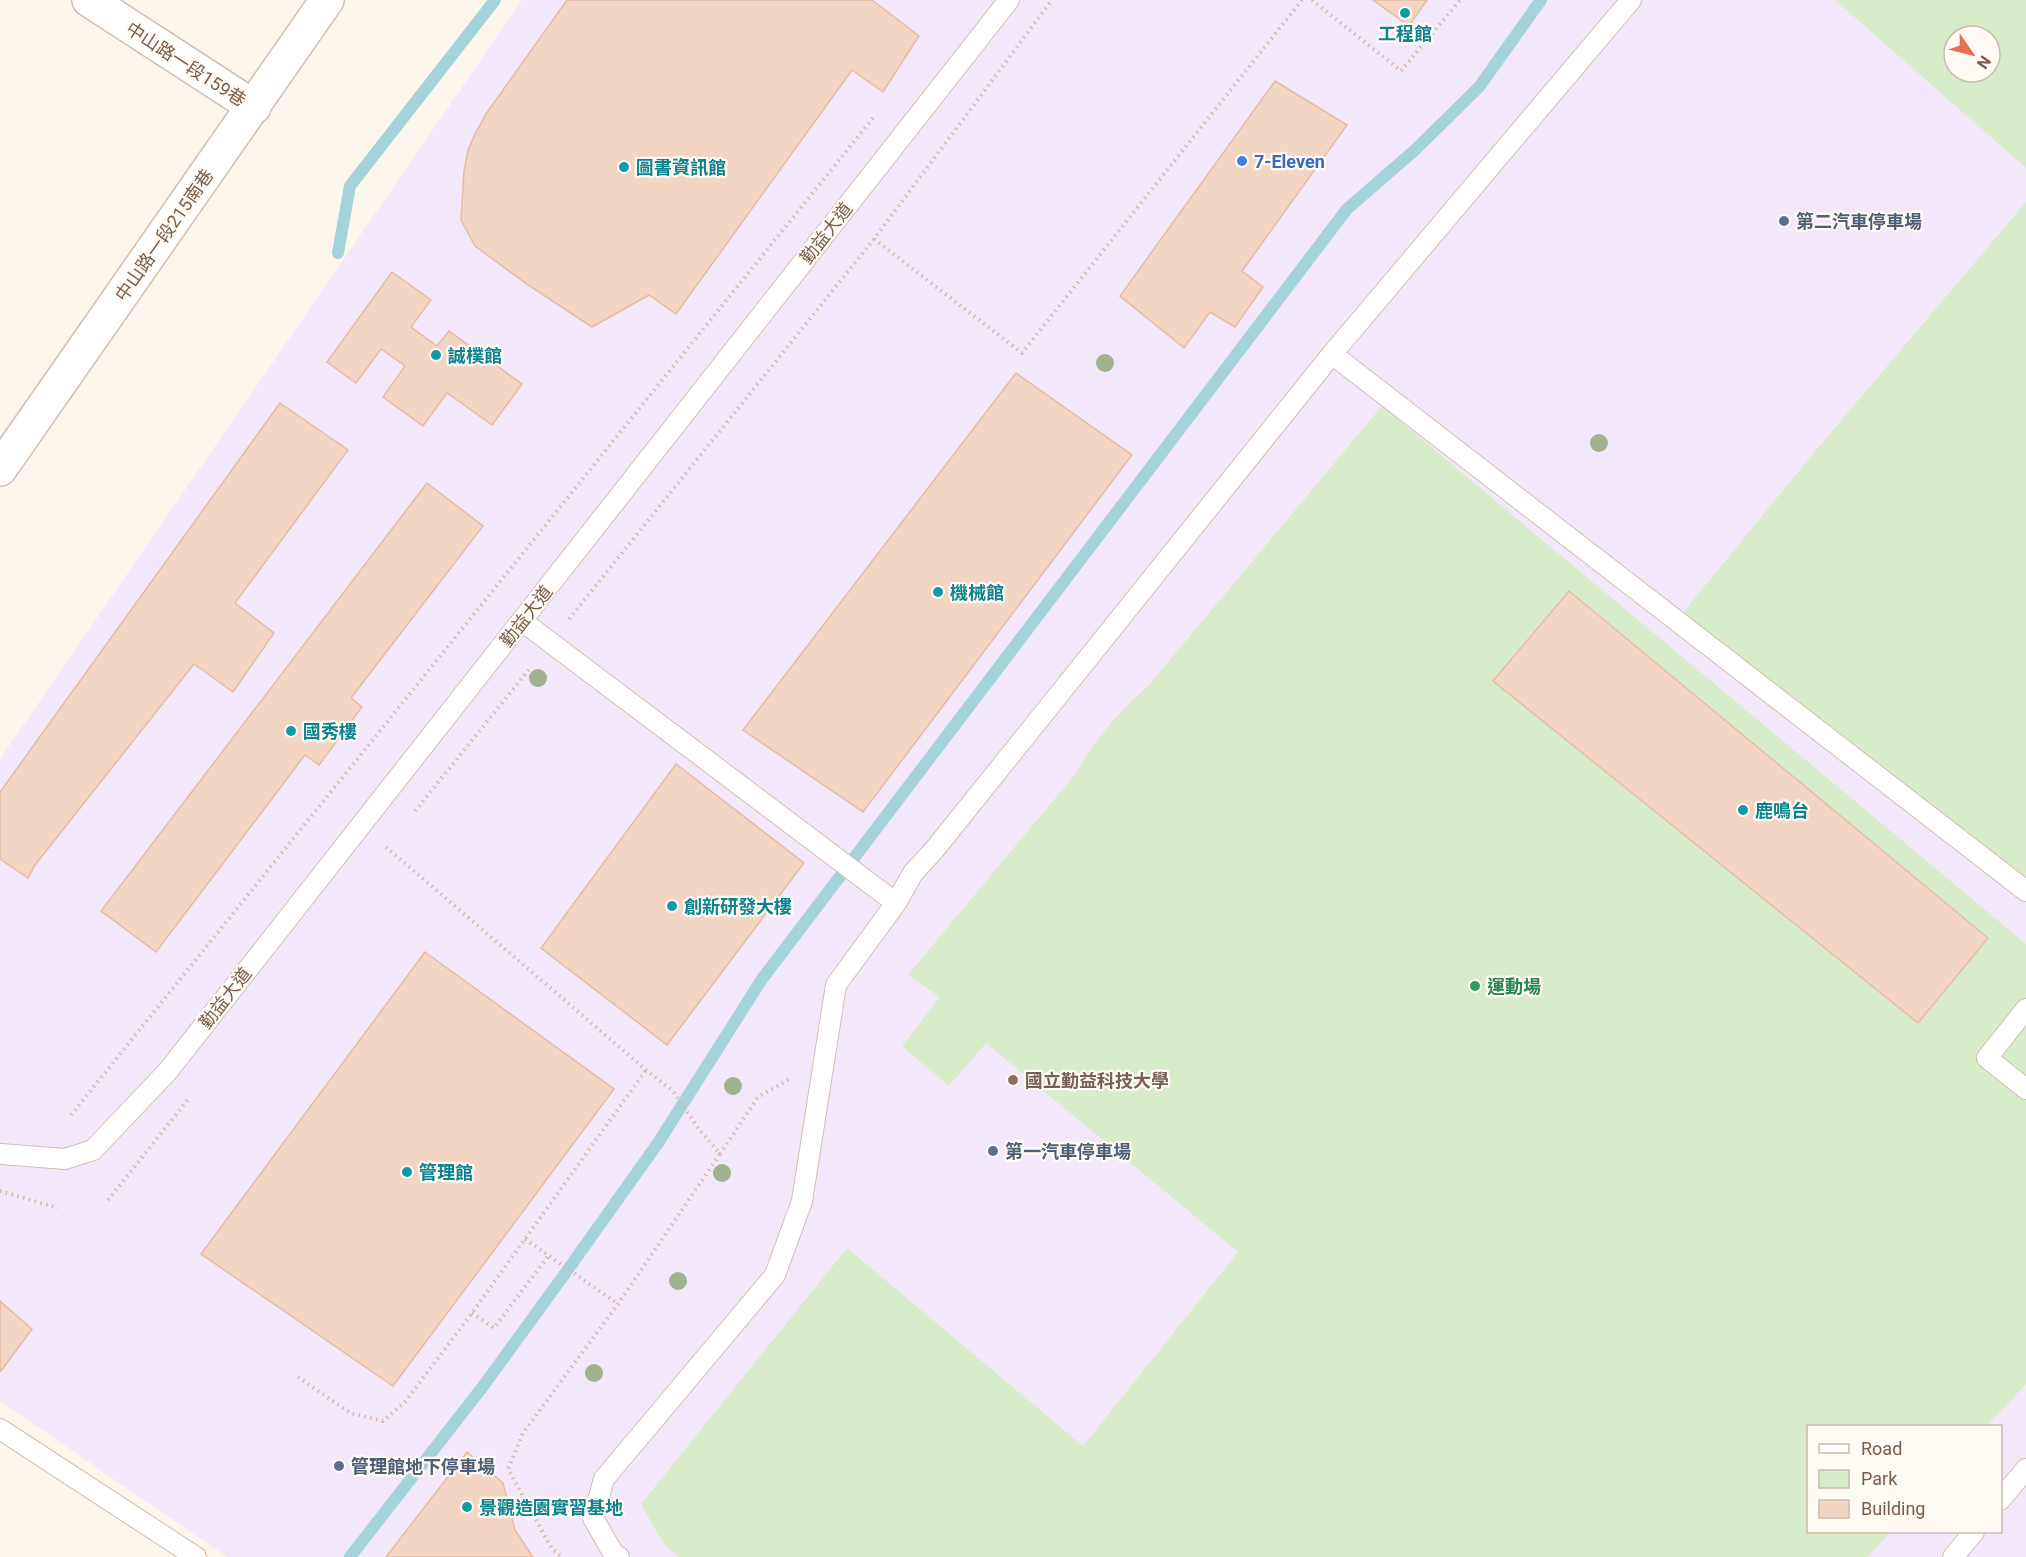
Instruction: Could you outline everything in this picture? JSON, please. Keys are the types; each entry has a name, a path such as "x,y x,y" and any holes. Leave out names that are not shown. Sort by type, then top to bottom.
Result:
{"street":[{"name":"中山路一段159巷","path":"88,0 254,107"},
{"name":"中山路一段215南巷","path":"0,469 327,0"}],"lane":[{"name":"勤益大道","path":"0,1154 65,1159 93,1150 168,1071 1009,0"},
{"path":"618,1557 593,1518 604,1479 775,1275 802,1201 836,985 896,903 913,873 1332,354 1631,0"},
{"path":"1332,354 2026,891"},
{"path":"522,621 896,903"},
{"path":"2026,1009 1987,1058 2026,1089"},
{"path":"0,1429 196,1557"},
{"path":"2002,1499 2026,1469"},
{"path":"1953,1557 1973,1533"}],"path":[{"path":"408,819 874,239 1052,0"},
{"path":"874,239 1022,353 1302,0"},
{"path":"1312,0 1401,71 1460,0"},
{"path":"71,1115 879,111"},
{"path":"394,838 386,847 673,1091 698,1128 720,1154"},
{"path":"298,1377 350,1413 383,1421 405,1402 472,1313 646,1070"},
{"path":"562,1557 552,1549 508,1469 523,1433 618,1304 758,1097 790,1078"},
{"path":"108,1200 196,1089"},
{"path":"0,1191 58,1208"},
{"path":"525,1239 618,1304"},
{"path":"472,1313 494,1328 549,1255"}],"shaded area":[{"name":"國立勤益科技大學","path":"522,0 2026,0 2026,1557 227,1557 0,1401 0,759"}],"green space":[{"path":"1835,0 2026,0 2026,168"},
{"path":"2026,202 2026,891 1677,620 1812,455"},
{"name":"運動場","path":"1382,406 2026,944 2026,1384 1988,1425 1807,1425 1807,1533 1890,1533 1867,1557 679,1557 663,1543 641,1504 847,1248 1083,1446 1238,1252 986,1043 949,1086 902,1046 940,997 908,975 1077,772 1109,725 1149,685"}],"building":[{"name":"圖書資訊館","path":"567,0 872,0 919,36 883,92 852,70 676,314 649,295 592,327 528,285 475,246 461,220 464,171 468,150 475,134 486,114"},
{"name":"工程館","path":"1373,0 1427,0 1409,26"},
{"path":"1275,81 1347,125 1242,271 1263,287 1235,327 1210,312 1184,348 1120,296"},
{"name":"誠樸館","path":"392,272 431,300 411,327 437,346 449,331 522,384 492,425 447,393 423,426 383,397 405,366 381,349 356,383 327,362"},
{"name":"機械館","path":"1016,373 1132,455 863,812 743,730"},
{"path":"280,403 348,450 235,603 274,633 233,692 194,664 35,865 28,878 0,859 0,792"},
{"name":"國秀樓","path":"427,483 483,526 351,698 362,707 319,765 305,755 156,952 101,911"},
{"name":"鹿鳴台","path":"1569,591 1988,938 1918,1023 1493,681"},
{"name":"創新研發大樓","path":"676,764 804,863 667,1045 541,948"},
{"name":"管理館","path":"425,952 614,1089 393,1386 201,1254"},
{"path":"0,1301 32,1329 1,1371 0,1370"},
{"name":"景觀造園實習基地","path":"467,1452 503,1483 515,1530 533,1557 386,1557"}],"waterway":[{"path":"338,253 350,186 495,0"},
{"path":"350,1557 484,1385 564,1275 658,1143 762,979 1347,209 1415,150 1479,87 1541,0"}],"place":[{"name":"工程館","path":"1405,13"},
{"name":"7-Eleven","path":"1242,161"},
{"name":"圖書資訊館","path":"624,167"},
{"name":"第二汽車停車場","path":"1784,221"},
{"name":"誠樸館","path":"436,355"},
{"name":"機械館","path":"938,592"},
{"name":"國秀樓","path":"291,731"},
{"name":"鹿鳴台","path":"1743,810"},
{"name":"創新研發大樓","path":"672,906"},
{"name":"運動場","path":"1475,986"},
{"name":"國立勤益科技大學","path":"1013,1080"},
{"name":"第一汽車停車場","path":"993,1151"},
{"name":"管理館","path":"407,1172"},
{"name":"管理館地下停車場","path":"339,1466"},
{"name":"景觀造園實習基地","path":"467,1507"}]}
